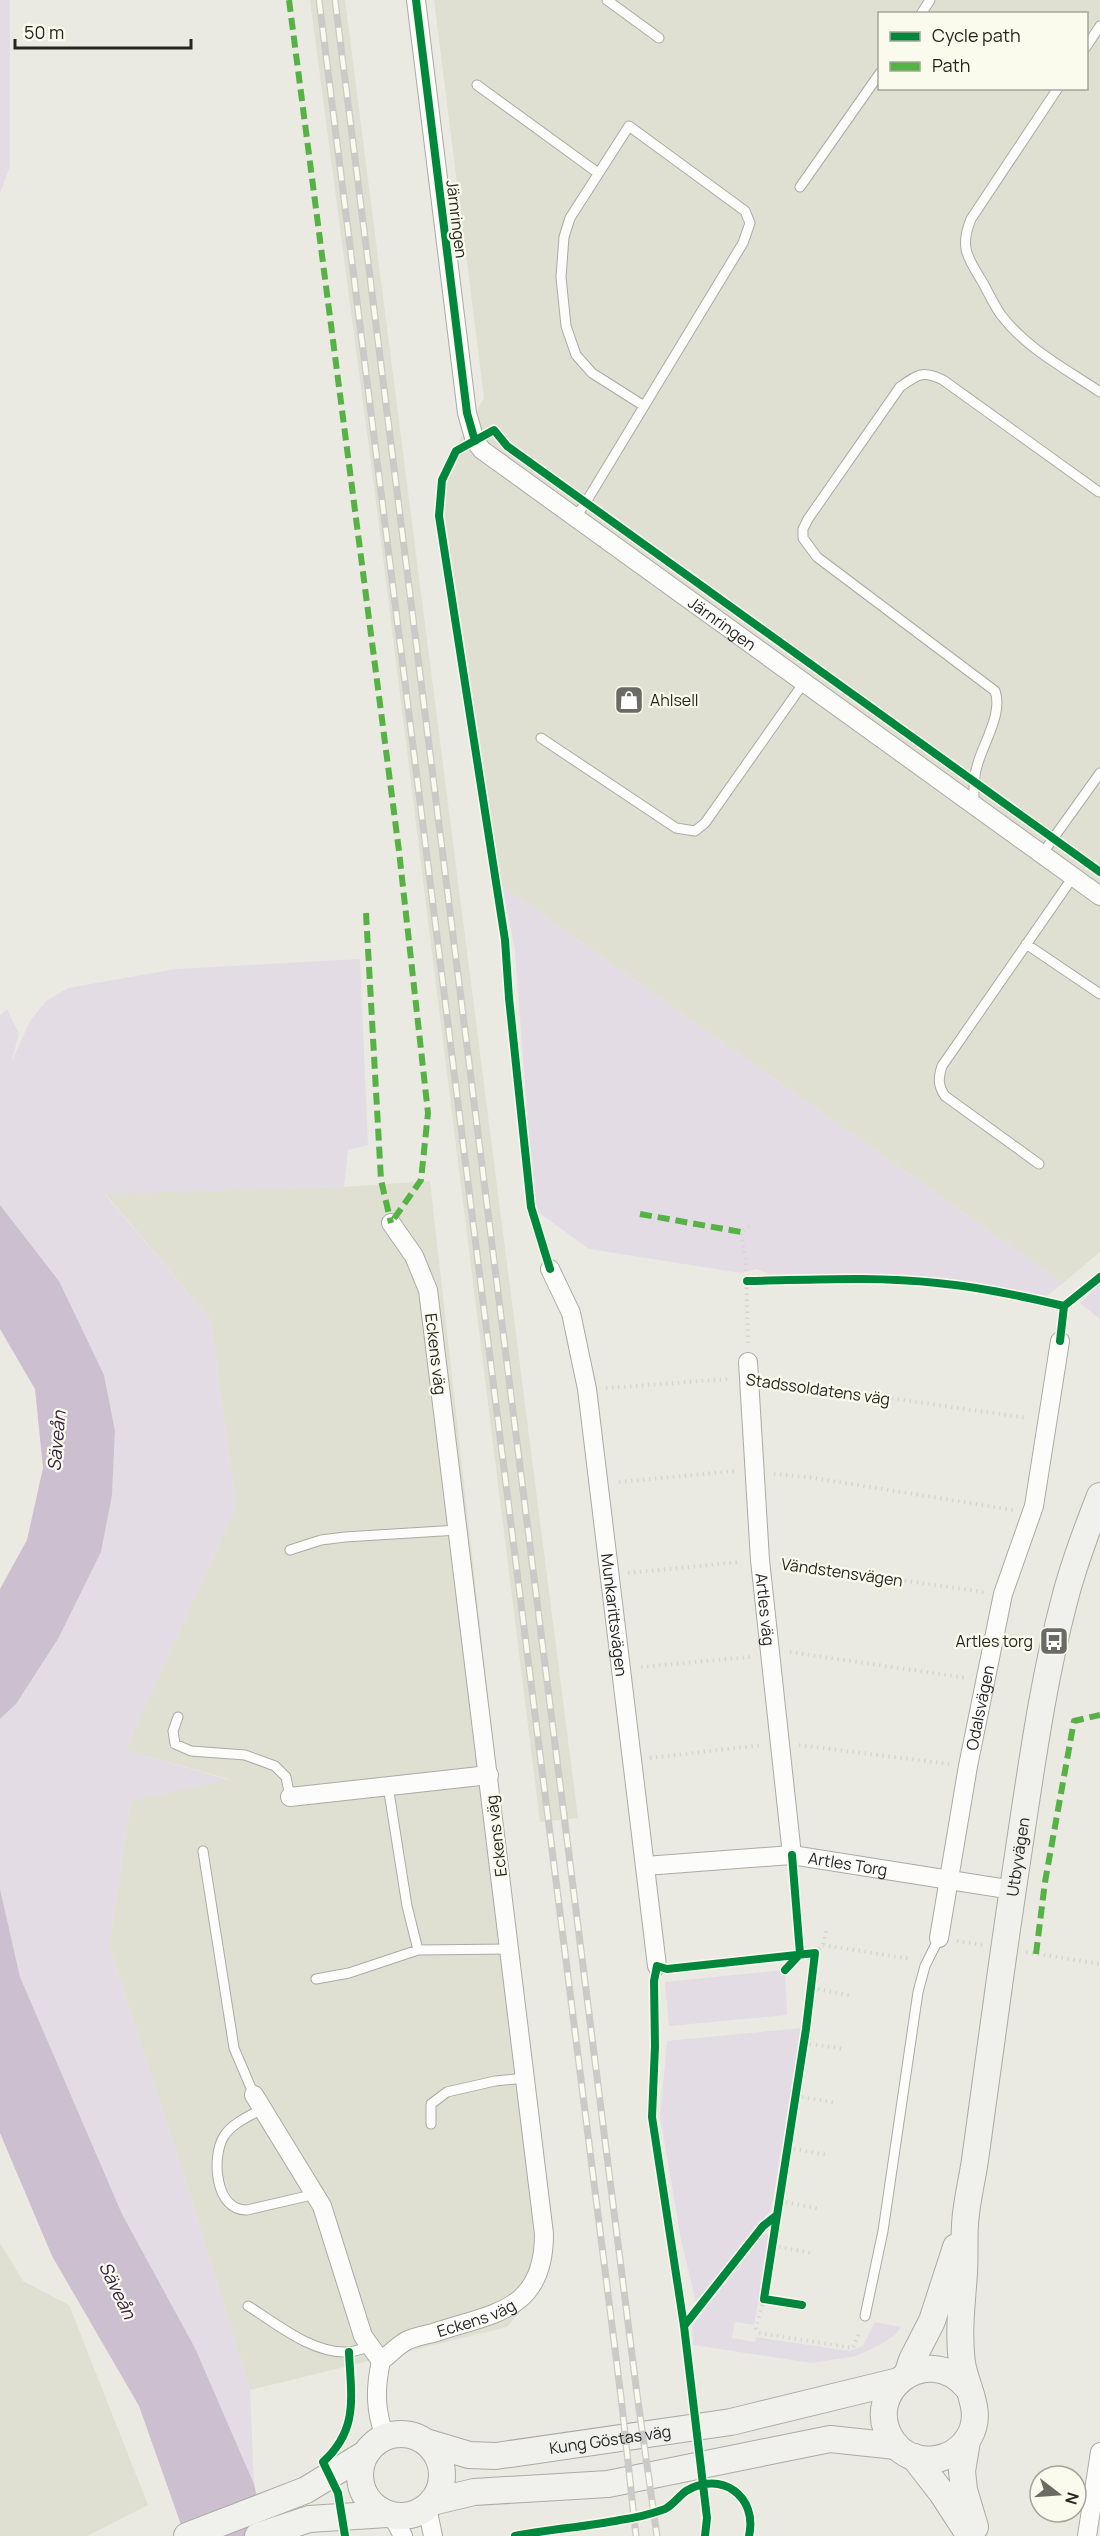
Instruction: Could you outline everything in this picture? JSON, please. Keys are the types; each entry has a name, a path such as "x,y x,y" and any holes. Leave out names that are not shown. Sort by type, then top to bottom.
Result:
{"main road":[{"name":"Utbyvägen","path":"967,2387 960,2348 965,2224 1040,1708 1054,1641 1077,1558 1100,1496"},
{"name":"Utbyvägen","path":"903,2378 932,2321 965,2224"},
{"name":"Kung Göstas väg","path":"385,2437 407,2433 429,2443 469,2455 496,2456 731,2422 903,2378 920,2370 940,2370 958,2378 967,2387"},
{"path":"903,2378 890,2392 884,2413 886,2427 949,2502 970,2536"},
{"path":"258,2536 309,2519 394,2522 430,2505 474,2492 609,2484 830,2439 905,2451 925,2460 943,2458 954,2453 967,2441 972,2431 975,2414 972,2397 967,2387"},
{"path":"385,2437 370,2447 365,2454 361,2469 362,2488 374,2505 394,2522"},
{"path":"967,2441 963,2481 976,2536"},
{"path":"429,2443 441,2461 443,2475 440,2490 430,2505"},
{"path":"187,2536 306,2490 365,2454"}],"street":[{"name":"Järnringen","path":"416,0 467,413 475,441 482,450 1100,896"},
{"name":"Eckens väg","path":"376,2354 407,2341 505,2310 520,2300 531,2286 544,2253 544,2234 489,1775 428,1290 414,1256 391,1223"},
{"name":"Munkarittsvägen","path":"550,1269 571,1313 587,1389 657,1966"},
{"name":"Odalsvägen","path":"939,1938 968,1766 1003,1594 1031,1513 1060,1341"},
{"name":"Artles väg","path":"748,1370 760,1560 792,1855"},
{"path":"290,1797 489,1775"},
{"name":"Artles Torg","path":"645,1866 792,1855 1013,1890"},
{"path":"258,2102 316,2194 331,2230 363,2336 376,2354 375,2390 378,2418 385,2437"},
{"path":"1087,2536 1100,2452"},
{"path":"430,2505 433,2536"}],"lane":[{"path":"607,0 659,38"},
{"path":"1088,43 1100,26"},
{"path":"800,187 878,74"},
{"path":"477,85 598,173"},
{"path":"1057,90 971,219 964,242 966,255 995,304 1017,333 1040,352 1100,392"},
{"path":"576,517 644,406 743,243 750,223 745,212 628,126 570,219 564,237 561,277 566,326 571,344 583,364 592,373 644,406"},
{"path":"974,805 977,765 996,712 998,698 995,691 818,557 803,538 803,529 900,387 914,377 925,373 944,380 1098,492"},
{"path":"540,738 676,828 695,831 705,824 804,681"},
{"path":"1042,854 1100,773"},
{"path":"1039,1164 954,1103 940,1089 939,1082 942,1066 1073,877"},
{"path":"1026,944 1100,994"},
{"path":"290,1550 321,1540 345,1537 458,1530"},
{"path":"178,1717 173,1731 175,1744 191,1750 245,1755 275,1766 286,1778 290,1797"},
{"path":"388,1786 407,1906 418,1950"},
{"path":"202,1851 234,2048 258,2102 222,2140 217,2165 222,2191 225,2200 236,2209 247,2210 316,2194"},
{"path":"866,2316 883,2231 918,1992 927,1961 939,1938"},
{"path":"316,1979 349,1973 418,1950 509,1948"},
{"path":"431,2124 431,2104 447,2092 495,2081 525,2078"},
{"path":"248,2306 295,2335 324,2348 376,2354"}],"path":[{"path":"748,1370 746,1262 741,1232 752,1224"},
{"path":"598,1484 741,1470 814,1478 1031,1513"},
{"path":"620,1669 793,1652 986,1681"},
{"path":"815,1953 823,1945 826,1931"},
{"path":"823,1945 927,1961"},
{"path":"812,1988 853,1996"},
{"path":"804,2043 845,2049"},
{"path":"796,2096 837,2103"},
{"path":"788,2148 828,2155"},
{"path":"780,2201 820,2209"},
{"path":"772,2246 812,2253"},
{"path":"764,2299 756,2328 759,2333 824,2345 853,2348 866,2316"},
{"path":"580,2525 584,2536"}],"shaded area":[{"path":"0,0 10,0 10,166 0,193"},
{"path":"310,0 345,0 578,1818 540,1822 377,509"},
{"path":"434,0 1100,0 1100,1252 1063,1283 502,886 439,477 484,398"},
{"path":"502,886 1063,1283 1043,1299 1010,1290 942,1278 872,1274 769,1274 757,1269 741,1273 589,1249 534,1209 515,950"},
{"path":"360,959 368,1145 348,1150 344,1187 105,1194 210,1319 236,1506 125,1750 230,1780 131,1800 109,1946 191,2198 250,2390 254,2484 195,2348 122,2214 20,1977 0,1889 0,1719 16,1704 58,1639 101,1552 112,1495 115,1431 104,1375 59,1281 0,1205 0,1015 7,1009 19,1034 11,1063 30,1021 46,1001 68,988 176,969"},
{"path":"430,1181 551,2257 536,2292 507,2327 250,2390 191,2198 109,1946 131,1800 229,1779 125,1750 236,1506 210,1319 105,1193 344,1187"},
{"path":"1100,1284 1100,1319 1080,1303"},
{"path":"785,1970 787,2015 669,2026 665,1982"},
{"path":"802,2028 771,2211 696,2302 681,2240 660,2116 667,2041"},
{"path":"765,2232 770,2236 754,2325 735,2322 732,2338 755,2342 756,2337 850,2351 863,2346 875,2322 901,2327 895,2335 880,2345 856,2356 812,2363 693,2345 692,2326"},
{"path":"0,2243 23,2281 69,2305 148,2505 87,2536 0,2536"}],"water":[{"name":"Säveån","path":"0,1205 59,1281 104,1375 115,1431 112,1495 101,1552 58,1639 16,1704 0,1719 0,1589 27,1540 43,1468 35,1389 0,1329"},
{"name":"Säveån","path":"0,1889 20,1977 122,2214 195,2348 254,2484 266,2536 185,2536 139,2406 52,2256 0,2133"}],"railway":[{"path":"319,0 621,2397 636,2536"},
{"path":"335,0 637,2394 657,2536"}],"marked path":[{"path":"289,0 399,851 428,1113 421,1180 391,1223"},
{"path":"366,913 381,1180 391,1223"},
{"path":"640,1214 741,1232"},
{"path":"1036,1954 1045,1882 1074,1721 1100,1715"}],"cycle path":[{"path":"416,0 467,413 475,441"},
{"path":"550,1269 531,1207 505,940 439,516 442,480 456,451 494,430 507,446 1100,872"},
{"path":"1060,1341 1064,1306 1100,1277"},
{"path":"747,1281 842,1279 913,1281 985,1289 1064,1306"},
{"path":"785,1970 800,1954 792,1855"},
{"path":"705,2536 707,2518 684,2326 652,2117 655,2046 654,1981 657,1966 667,1969 815,1953 806,2029 764,2299 802,2305"},
{"path":"684,2326 763,2226 777,2215"},
{"path":"345,2536 338,2493 323,2462 335,2450 348,2425 351,2398 349,2352"},
{"path":"515,2536 649,2514 665,2509 686,2491 699,2485 712,2484 724,2485 742,2499 748,2509 749,2536"}],"place":[{"name":"Ahlsell","path":"629,700"},
{"name":"Artles torg","path":"1054,1641"}]}
